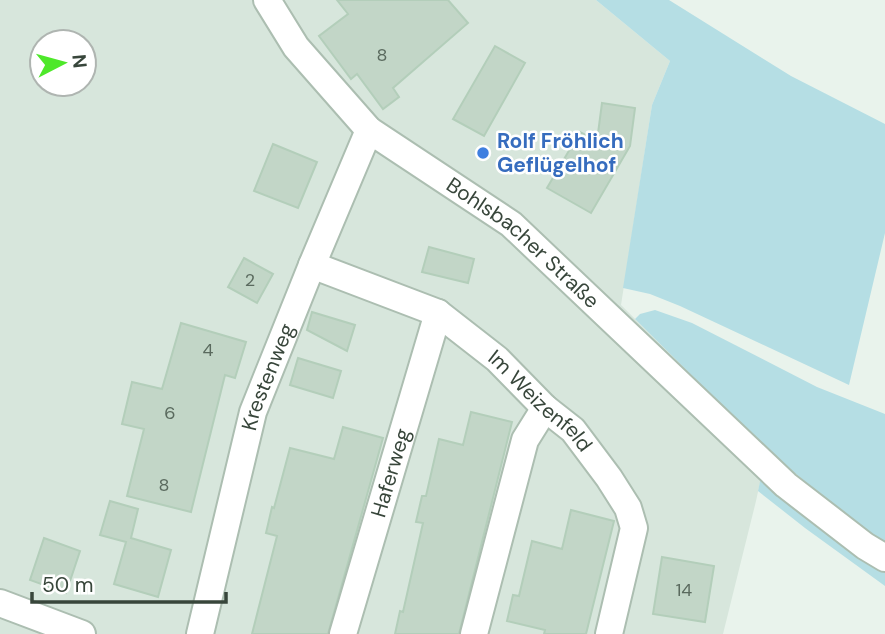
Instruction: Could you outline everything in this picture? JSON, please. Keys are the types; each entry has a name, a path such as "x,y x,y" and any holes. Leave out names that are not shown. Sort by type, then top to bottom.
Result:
{"street":[{"name":"Bohlsbacher Straße","path":"267,0 296,47 369,130 511,224 786,485 865,546 885,558"},
{"name":"Krestenweg","path":"200,634 253,412 369,130"},
{"name":"Im Weizenfeld","path":"312,265 438,313 497,359 545,408 573,430 628,508 634,528 609,634"},
{"name":"Haferweg","path":"343,634 438,313"},
{"path":"474,634 525,440 545,408"},
{"path":"0,603 82,634"}],"shaded area":[{"path":"0,0 596,0 670,61 652,105 621,305 767,450 723,634 0,634"},
{"path":"596,0 669,0 791,76 885,124 885,233 849,385 680,306 650,294 623,288 652,105 670,61"},
{"path":"655,310 692,323 817,387 885,414 885,544 865,531 767,450 635,319 640,314"},
{"path":"761,477 848,547 885,572 885,586 758,491"}],"building":[{"path":"337,0 448,0 468,23 393,88 399,97 383,109 357,74 351,79 319,36 348,14"},
{"path":"495,46 525,63 484,136 453,119"},
{"path":"602,103 635,108 630,146 591,213 547,188 580,132 597,141"},
{"path":"273,144 317,162 298,208 254,191"},
{"path":"429,247 474,259 468,283 422,272"},
{"path":"244,258 273,274 257,303 228,287"},
{"path":"312,312 355,325 347,351 307,330"},
{"path":"181,323 246,342 235,378 225,375 191,512 127,496 144,429 122,424 132,382 162,389"},
{"path":"298,358 341,371 333,398 290,385"},
{"path":"471,412 512,422 459,634 395,634 400,611 403,612 423,523 416,522 422,496 426,496 439,439 463,445"},
{"path":"343,427 383,438 328,634 252,634 277,536 266,533 290,448 334,459"},
{"path":"110,501 138,509 131,538 171,550 158,597 114,584 126,542 100,535"},
{"path":"571,510 614,521 586,634 544,634 545,630 507,621 513,595 519,596 532,541 562,549"},
{"path":"44,538 80,551 66,593 30,580"},
{"path":"662,557 714,566 705,622 653,614"}],"place":[{"name":"Rolf Fröhlich Geflügelhof","path":"483,153"}]}
